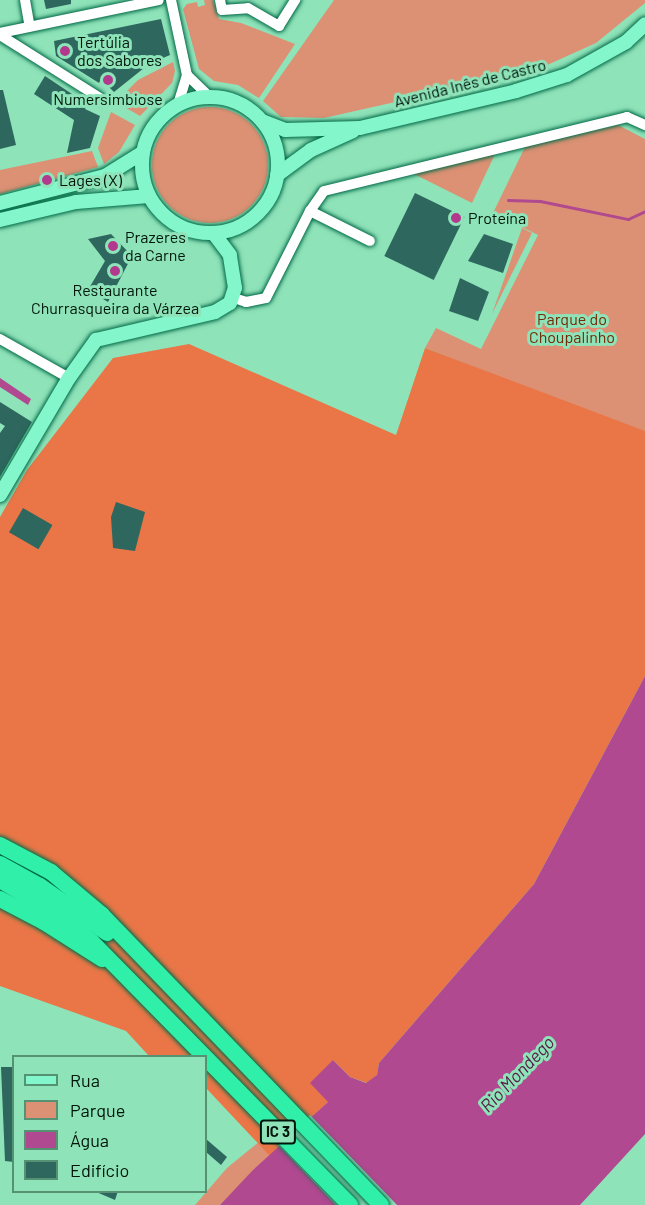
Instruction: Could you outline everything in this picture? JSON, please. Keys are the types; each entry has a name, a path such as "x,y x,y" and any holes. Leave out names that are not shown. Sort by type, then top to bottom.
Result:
{"highway":[{"name":"IC 3","path":"0,845 51,872 102,915 131,948 381,1205"},
{"name":"IC 3","path":"0,864 73,907 131,948"},
{"name":"IC 3","path":"0,880 33,898 68,922 116,966 203,1055"},
{"name":"IC 3","path":"0,899 44,922 83,949 116,966"},
{"name":"IC 3","path":"207,1059 350,1205"}],"main road":[{"name":"Avenida Inês de Castro","path":"277,175 311,150 360,128 516,91 567,75 626,42 645,24"},
{"path":"210,97 240,105 262,121 275,146 277,175 268,201 250,221 238,228 214,234 199,233 171,222 158,210 149,196 142,175 142,153 146,140 159,119 178,104 210,97"},
{"name":"Avenida Inês de Castro","path":"262,121 285,130 360,128"},
{"path":"0,203 105,176 142,153"},
{"path":"0,220 76,202 149,196"},
{"path":"0,495 69,378 96,340 214,312 226,307 234,298 236,288 230,255 238,228"},
{"path":"214,234 230,255"}],"street":[{"path":"25,0 30,27"},
{"path":"0,34 159,0"},
{"path":"171,0 188,75 178,104"},
{"path":"220,0 222,10 248,8 279,26 295,0"},
{"path":"0,34 100,98"},
{"path":"188,75 210,97"},
{"path":"234,298 246,302 266,298 317,197 335,186 627,117 645,125"},
{"path":"310,211 370,241"},
{"path":"0,339 69,378"}],"green space":[{"path":"204,0 213,0 219,19 241,23 295,44 259,98 238,85 214,81 199,69 183,9 187,4 197,2 198,7 205,5"},
{"path":"334,0 645,0 645,3 596,43 534,71 324,118 281,117 263,101"},
{"path":"173,62 175,71 172,83 140,116 116,102 138,80"},
{"path":"210,107 232,111 251,124 264,143 268,165 264,187 251,206 232,219 210,223 188,219 169,206 156,187 152,165 156,143 169,124 188,111"},
{"path":"111,112 135,125 119,152 104,164 98,148"},
{"name":"Parque do Choupalinho","path":"618,125 645,139 645,433 425,348 436,328 481,349 538,235 493,213 525,147"},
{"path":"92,151 98,167 0,194 0,170"},
{"path":"496,152 472,203 414,174"},
{"path":"522,228 532,233 492,314"},
{"path":"260,1141 270,1156 220,1205 195,1205 207,1193 227,1168"}],"shaded area":[{"path":"189,344 396,435 425,348 645,431 645,676 534,884 379,1063 377,1075 367,1083 350,1077 333,1060 328,1102 270,1156 207,1089 207,1055 148,1055 126,1031 0,986 0,517 27,470 113,358"}],"water":[{"path":"0,378 31,399 28,405 0,387"},
{"name":"Rio Mondego","path":"645,676 645,1134 580,1205 220,1205 253,1170 328,1102 310,1083 333,1060 350,1077 366,1083 377,1075 379,1063 534,884"}],"pier":[{"path":"310,1115 397,1205 336,1205 278,1145"}],"building":[{"path":"44,0 71,0 71,4 46,9"},
{"path":"161,19 170,55 149,64 114,92 101,79 99,83 56,56 54,41"},
{"path":"45,76 87,104 85,109 100,116 90,148 67,153 74,120 34,94"},
{"path":"0,90 3,90 16,145 0,149"},
{"path":"415,193 464,217 434,280 384,256"},
{"path":"111,234 132,256 108,302 88,290 105,261 88,239"},
{"path":"484,234 513,244 503,273 468,261"},
{"path":"460,278 489,292 478,321 449,311"},
{"path":"0,402 32,422 0,477 0,433 5,426 0,423"},
{"path":"116,502 145,512 135,551 113,548 111,517"},
{"path":"23,508 52,525 38,549 9,532"},
{"path":"1,1067 12,1067 12,1162 5,1161"},
{"path":"207,1140 227,1157 221,1165 207,1153"},
{"path":"99,1193 117,1193 115,1200"}],"waterway":[{"path":"508,200 540,201 628,219 645,211"}],"place":[{"name":"Tertúlia dos Sabores","path":"65,51"},
{"name":"Numersimbiose","path":"108,80"},
{"name":"Lages (X)","path":"47,180"},
{"name":"Proteína","path":"456,218"},
{"name":"Prazeres da Carne","path":"113,246"},
{"name":"Restaurante Churrasqueira da Várzea","path":"115,271"}]}
